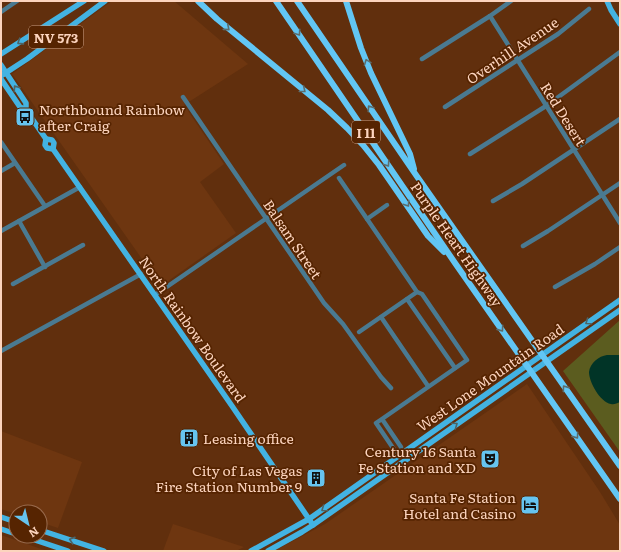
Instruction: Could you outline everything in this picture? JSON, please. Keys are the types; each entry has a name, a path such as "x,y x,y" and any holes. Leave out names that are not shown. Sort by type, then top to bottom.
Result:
{"highway":[{"path":"198,1 217,19 328,110 347,128 379,165 428,236 455,263"},
{"name":"Purple Heart Highway","path":"276,1 455,263 620,499"},
{"name":"Purple Heart Highway","path":"297,1 620,466"},
{"path":"346,1 361,48 371,73 410,154 416,174"}],"main road":[{"name":"NV 573","path":"1,54 84,1"},
{"name":"NV 573","path":"3,76 105,1"},
{"path":"607,1 610,10 620,24"},
{"name":"North Rainbow Boulevard","path":"1,65 3,76 26,102 26,110 46,139 52,140 54,143 53,149 141,274 313,525"},
{"name":"West Lone Mountain Road","path":"252,551 309,519 334,502 620,300"},
{"name":"West Lone Mountain Road","path":"268,551 302,532 338,508 620,310"},
{"path":"401,454 405,460"},
{"path":"388,463 393,469"},
{"path":"371,475 375,482"},
{"path":"366,479 370,485"},
{"path":"343,495 347,501"},
{"path":"334,502 338,508"},
{"path":"48,533 104,551"},
{"path":"47,544 68,551"}],"street":[{"path":"1,12 17,1"},
{"path":"422,59 511,1"},
{"name":"Overhill Avenue","path":"445,107 558,34 590,9"},
{"name":"Red Desert","path":"490,16 620,223"},
{"path":"470,154 546,106 620,52"},
{"name":"Balsam Street","path":"183,97 324,303 343,324 381,377 391,388"},
{"path":"493,201 522,184 620,119"},
{"path":"1,142 45,206"},
{"path":"1,171 16,163"},
{"path":"155,296 344,165"},
{"path":"339,178 418,292 422,294 466,360 376,423 395,451 401,454 402,447 382,419"},
{"path":"522,246 548,231 620,183"},
{"path":"1,231 80,187"},
{"path":"367,219 387,205"},
{"path":"19,220 45,267"},
{"path":"13,284 83,245"},
{"path":"555,287 596,264 620,247"},
{"path":"1,351 141,274"},
{"path":"360,332 418,292"},
{"path":"408,299 455,368"},
{"path":"381,317 428,386"}],"shaded area":[{"path":"112,1 174,1 248,64 184,105 224,164 200,182 236,233 161,286 12,74"},
{"path":"620,320 620,452 563,371"},
{"path":"607,355 620,355 620,402 613,404 603,400 599,396 589,376 593,363 598,358"},
{"path":"527,384 600,492 620,525 620,551 274,551 325,524"},
{"path":"1,431 82,462 58,528 48,525 48,504 8,504 8,511 1,509"},
{"path":"173,524 244,547 236,551 163,551"},
{"path":"1,535 8,537 8,544 27,544 47,551 1,551"}],"place":[{"name":"Northbound Rainbow after Craig","path":"25,117"},
{"name":"Leasing office","path":"189,438"},
{"name":"Century 16 Santa Fe Station and XD","path":"490,459"},
{"name":"City of Las Vegas Fire Station Number 9","path":"316,478"},
{"name":"Santa Fe Station Hotel and Casino","path":"530,505"}]}
